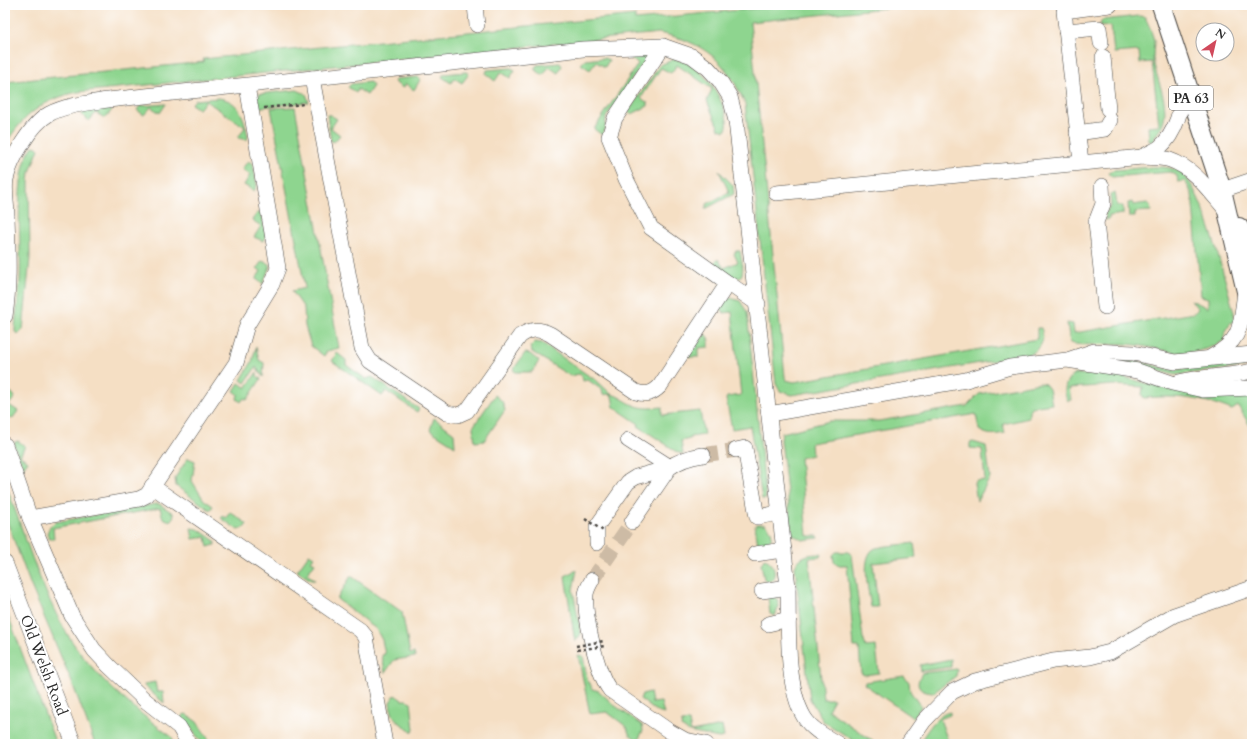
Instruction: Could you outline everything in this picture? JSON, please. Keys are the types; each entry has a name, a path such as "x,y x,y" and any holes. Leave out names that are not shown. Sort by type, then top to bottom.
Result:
{"main road":[{"name":"PA 63","path":"1161,5 1222,190 1252,317"},
{"name":"PA 63","path":"1222,190 1252,259"}],"street":[{"path":"475,5 477,25"},
{"path":"1080,162 1064,11 1110,5"},
{"path":"1066,31 1099,28 1102,50 1109,115 1105,129 1077,133"},
{"path":"663,46 615,118 609,137 626,179 651,228 758,304"},
{"path":"5,316 8,284 6,180 20,146 36,124 48,114 80,105 108,100 583,49 663,46 692,56 720,81 730,97 737,128 758,304 779,513 788,586 790,658 794,687 804,718 814,728 838,744"},
{"path":"312,78 362,348 370,361 447,413 458,415 467,411 520,336 534,329 544,330 636,392 645,394 653,393 660,386 728,283"},
{"path":"1142,157 1159,148 1169,135 1180,115 1186,81"},
{"path":"30,518 139,499 147,495 236,363 247,325 272,284 278,268 247,86"},
{"path":"776,193 1142,157 1168,159 1182,165 1198,178 1227,211"},
{"path":"1222,190 1252,180"},
{"path":"1102,186 1103,204 1096,222 1105,307"},
{"path":"1206,359 1231,344 1238,333 1245,292"},
{"path":"769,414 966,380 1010,367 1067,360 1094,351 1133,352 1175,362 1252,354"},
{"path":"1067,360 1138,372 1172,383 1203,390 1252,388"},
{"path":"1172,383 1194,378 1232,376 1252,371"},
{"path":"628,440 669,468"},
{"path":"5,445 30,518 72,616 91,645 122,680 179,727 189,744"},
{"path":"736,450 745,448 747,483 753,518 779,513"},
{"path":"601,538 597,526 628,482 636,477 669,468 688,458 703,455"},
{"path":"632,522 669,468"},
{"path":"152,486 360,630 366,637 385,744"},
{"path":"755,554 784,550"},
{"name":"Old Welsh Road","path":"5,563 74,744"},
{"path":"592,580 586,596 596,656 604,683 610,690 669,731 686,740 706,744"},
{"path":"762,591 788,586"},
{"path":"908,744 924,721 952,692 975,681 1053,661 1090,657 1110,652 1174,615 1252,588"},
{"path":"768,624 789,619"}],"path":[{"path":"262,108 308,104"},
{"path":"585,519 601,538"},
{"path":"576,646 604,641"},
{"path":"577,650 605,646"}],"green space":[{"path":"792,5 915,5 750,22 786,380 794,382 1037,339 1037,328 1041,328 1043,337 1041,345 1035,351 1027,355 792,395 780,391 776,384 745,104 730,76 722,65 712,56 689,42 659,33 78,92 55,99 36,110 19,125 5,145 5,82 204,62 203,59 635,15 635,20"},
{"path":"1139,16 1145,17 1154,40 1153,59 1164,99 1165,109 1161,128 1154,137 1155,140 1151,142 1149,141 1148,126 1159,125 1152,62 1140,63 1139,51 1114,53 1111,26 1099,27 1102,20"},
{"path":"645,55 646,59 606,117 605,130 602,135 594,129 638,64 629,57"},
{"path":"604,58 609,60 605,67 596,62 590,70 581,64 585,60"},
{"path":"675,59 693,66 713,87 722,104 726,118 727,125 725,131 719,129 707,101 712,89 677,65 671,73 661,68 641,98 648,103 648,106 632,114 628,112 660,65"},
{"path":"560,63 562,66 558,73 549,67 543,75 534,69 537,65"},
{"path":"511,68 515,70 510,78 501,72 495,81 486,74 487,70"},
{"path":"466,72 469,74 462,83 454,78 451,83 442,77 444,74"},
{"path":"418,77 420,80 414,90 406,84 403,88 394,82 396,79"},
{"path":"370,82 373,86 367,95 358,89 356,93 348,87 351,84"},
{"path":"297,90 306,94 309,102 253,108 255,99 259,94"},
{"path":"218,98 231,102 240,111 248,136 247,140 238,138 245,127 206,101 199,109 191,104 195,100"},
{"path":"166,104 160,113 151,107 144,115 137,110 140,106"},
{"path":"295,107 339,348 327,351 324,356 311,346 305,326 304,308 292,291 305,288 271,108"},
{"path":"110,108 112,110 105,118 96,113 89,121 82,115 83,111"},
{"path":"327,115 337,119 331,128 340,135 334,142 331,141"},
{"path":"33,146 39,149 30,172 30,258 23,330 18,334 15,332 15,328 20,279 20,190 26,158"},
{"path":"248,161 253,164 257,186 254,191 244,185 250,175 242,169"},
{"path":"1164,167 1177,170 1189,181 1197,196 1213,237 1234,312 1234,322 1230,323 1223,338 1225,340 1207,349 1193,352 1179,353 1126,344 1082,345 1070,343 1067,323 1073,324 1074,333 1194,313 1198,309 1191,300 1208,308 1208,298 1201,296 1192,194 1185,181 1178,182 1177,176 1171,172 1112,177 1109,173 1113,170"},
{"path":"719,171 733,185 734,194 705,209 707,204 729,192"},
{"path":"1115,192 1117,206 1123,206 1123,214 1109,216 1109,219 1106,220 1105,214 1111,205 1110,195"},
{"path":"1132,202 1133,205 1147,203 1150,205 1151,211 1135,212 1135,217 1129,217 1128,203"},
{"path":"258,212 262,214 266,238 263,241 254,237 261,226 252,220"},
{"path":"736,251 740,251 743,269 740,277 736,278 723,272 714,263 718,259 724,268 738,262 734,254"},
{"path":"262,261 270,266 263,284 256,279 261,271 257,268"},
{"path":"731,298 740,301 747,312 766,499 762,499 750,426 732,429 726,399 727,397 741,395 732,312 724,313 720,308 724,300"},
{"path":"705,334 709,337 709,347 699,348 699,357 689,357 689,354"},
{"path":"535,342 542,343 595,379 611,394 633,405 646,408 662,407 662,415 700,411 704,435 690,437 690,439 681,441 683,454 679,453 638,426 639,424 614,407 612,396 608,394 603,395 602,390 588,380 583,381 582,376 579,374 570,376 532,352 530,347"},
{"path":"256,347 259,360 264,363 263,377 256,367 245,383 241,380 252,362"},
{"path":"337,353 346,360 346,365 366,379 372,377 419,409 417,412 386,391 382,396 332,361"},
{"path":"525,353 530,354 539,361 532,372 516,372 513,370"},
{"path":"1112,358 1145,363 1173,370 1238,363 1248,364 1243,367 1175,375"},
{"path":"257,372 257,376 261,379 247,400 244,398 241,402 237,399 238,394 234,391 239,383 246,388"},
{"path":"1076,374 1116,375 1174,391 1252,394 1252,429 1238,406 1232,410 1189,398 1144,398 1142,395 1143,387 1114,385 1069,388 1071,400 1068,401 1065,394 1067,382"},
{"path":"1040,383 1045,384 1049,389 1052,404 1031,407 1029,411 1029,418 1003,424 1005,433 991,434 979,430 976,414 811,443 812,455 800,458 807,536 818,536 819,538 802,540 792,534 781,440 782,433 830,421 879,421 967,406 979,394"},
{"path":"11,392 15,397 9,405 18,411 12,419 6,415 7,394"},
{"path":"495,395 502,401 505,410 484,441 475,442 473,427"},
{"path":"434,418 454,433 455,446 430,430"},
{"path":"18,441 25,446 20,456 28,461 23,468 14,445 15,442"},
{"path":"973,442 986,446 990,478 977,501 974,483 976,481 985,480 982,449 970,448 970,443"},
{"path":"188,458 195,461 192,481 204,500 213,506 210,510 176,486 175,478"},
{"path":"5,482 40,578 56,614 66,632 87,662 100,676 127,702 172,737 174,744 95,744 71,680 31,586 5,516"},
{"path":"159,504 173,513 174,516 170,521 163,518 160,508 53,528 54,539 49,539 47,533 50,526 56,522"},
{"path":"230,512 247,524 244,528 238,530 221,518 223,516 226,518"},
{"path":"756,524 765,524 771,530 772,536 767,545 760,547 758,545"},
{"path":"191,528 198,529 215,541 215,545 208,547 206,537 193,539"},
{"path":"914,543 916,558 873,563 878,607 871,607 866,566 871,552 876,548"},
{"path":"836,552 848,552 852,555 863,638 866,647 876,646 879,673 864,675 861,673 859,647 854,647 847,565 839,565 834,562 833,555"},
{"path":"309,554 314,557 311,561 315,563 307,574 315,580 311,580 297,571"},
{"path":"821,554 820,557 809,558 823,699 834,699 828,710 877,744 859,744 823,721 810,699 795,567 799,560 805,556"},
{"path":"765,559 772,565 774,570 773,579 768,582 764,579 761,563"},
{"path":"577,570 573,590 581,634 575,642 565,576"},
{"path":"351,576 402,612 410,654 414,653 415,657 394,660 385,673 382,655 385,654 382,640 376,629 337,599"},
{"path":"771,595 777,599 779,606 775,616 770,614 768,597"},
{"path":"5,607 56,744 5,744"},
{"path":"578,655 583,656 588,683 590,683 592,689 599,691 614,705 642,725 643,731 638,740 629,734 627,727 607,712 590,714"},
{"path":"951,659 951,667 921,671 920,665"},
{"path":"957,669 956,676 933,693 921,690 919,688 918,681 922,673"},
{"path":"904,676 909,682 910,691 921,707 913,718 864,684 865,682"},
{"path":"155,682 157,692 163,692 164,703 144,686 145,684"},
{"path":"650,692 652,703 661,702 664,714 657,712 640,699 642,694"},
{"path":"395,695 402,700 411,702 413,732 400,723 392,713 390,702"},
{"path":"950,712 950,715 940,719 949,744 943,744 936,739 932,744 922,744 921,740 933,723 945,713"},
{"path":"186,714 197,722 212,744 203,744 189,726 181,719 183,715"},
{"path":"689,721 691,732 722,726 724,737 719,738 689,732 681,727 682,722"}],"tunnel":[{"path":"703,455 736,450"},
{"path":"592,580 632,522"}]}
